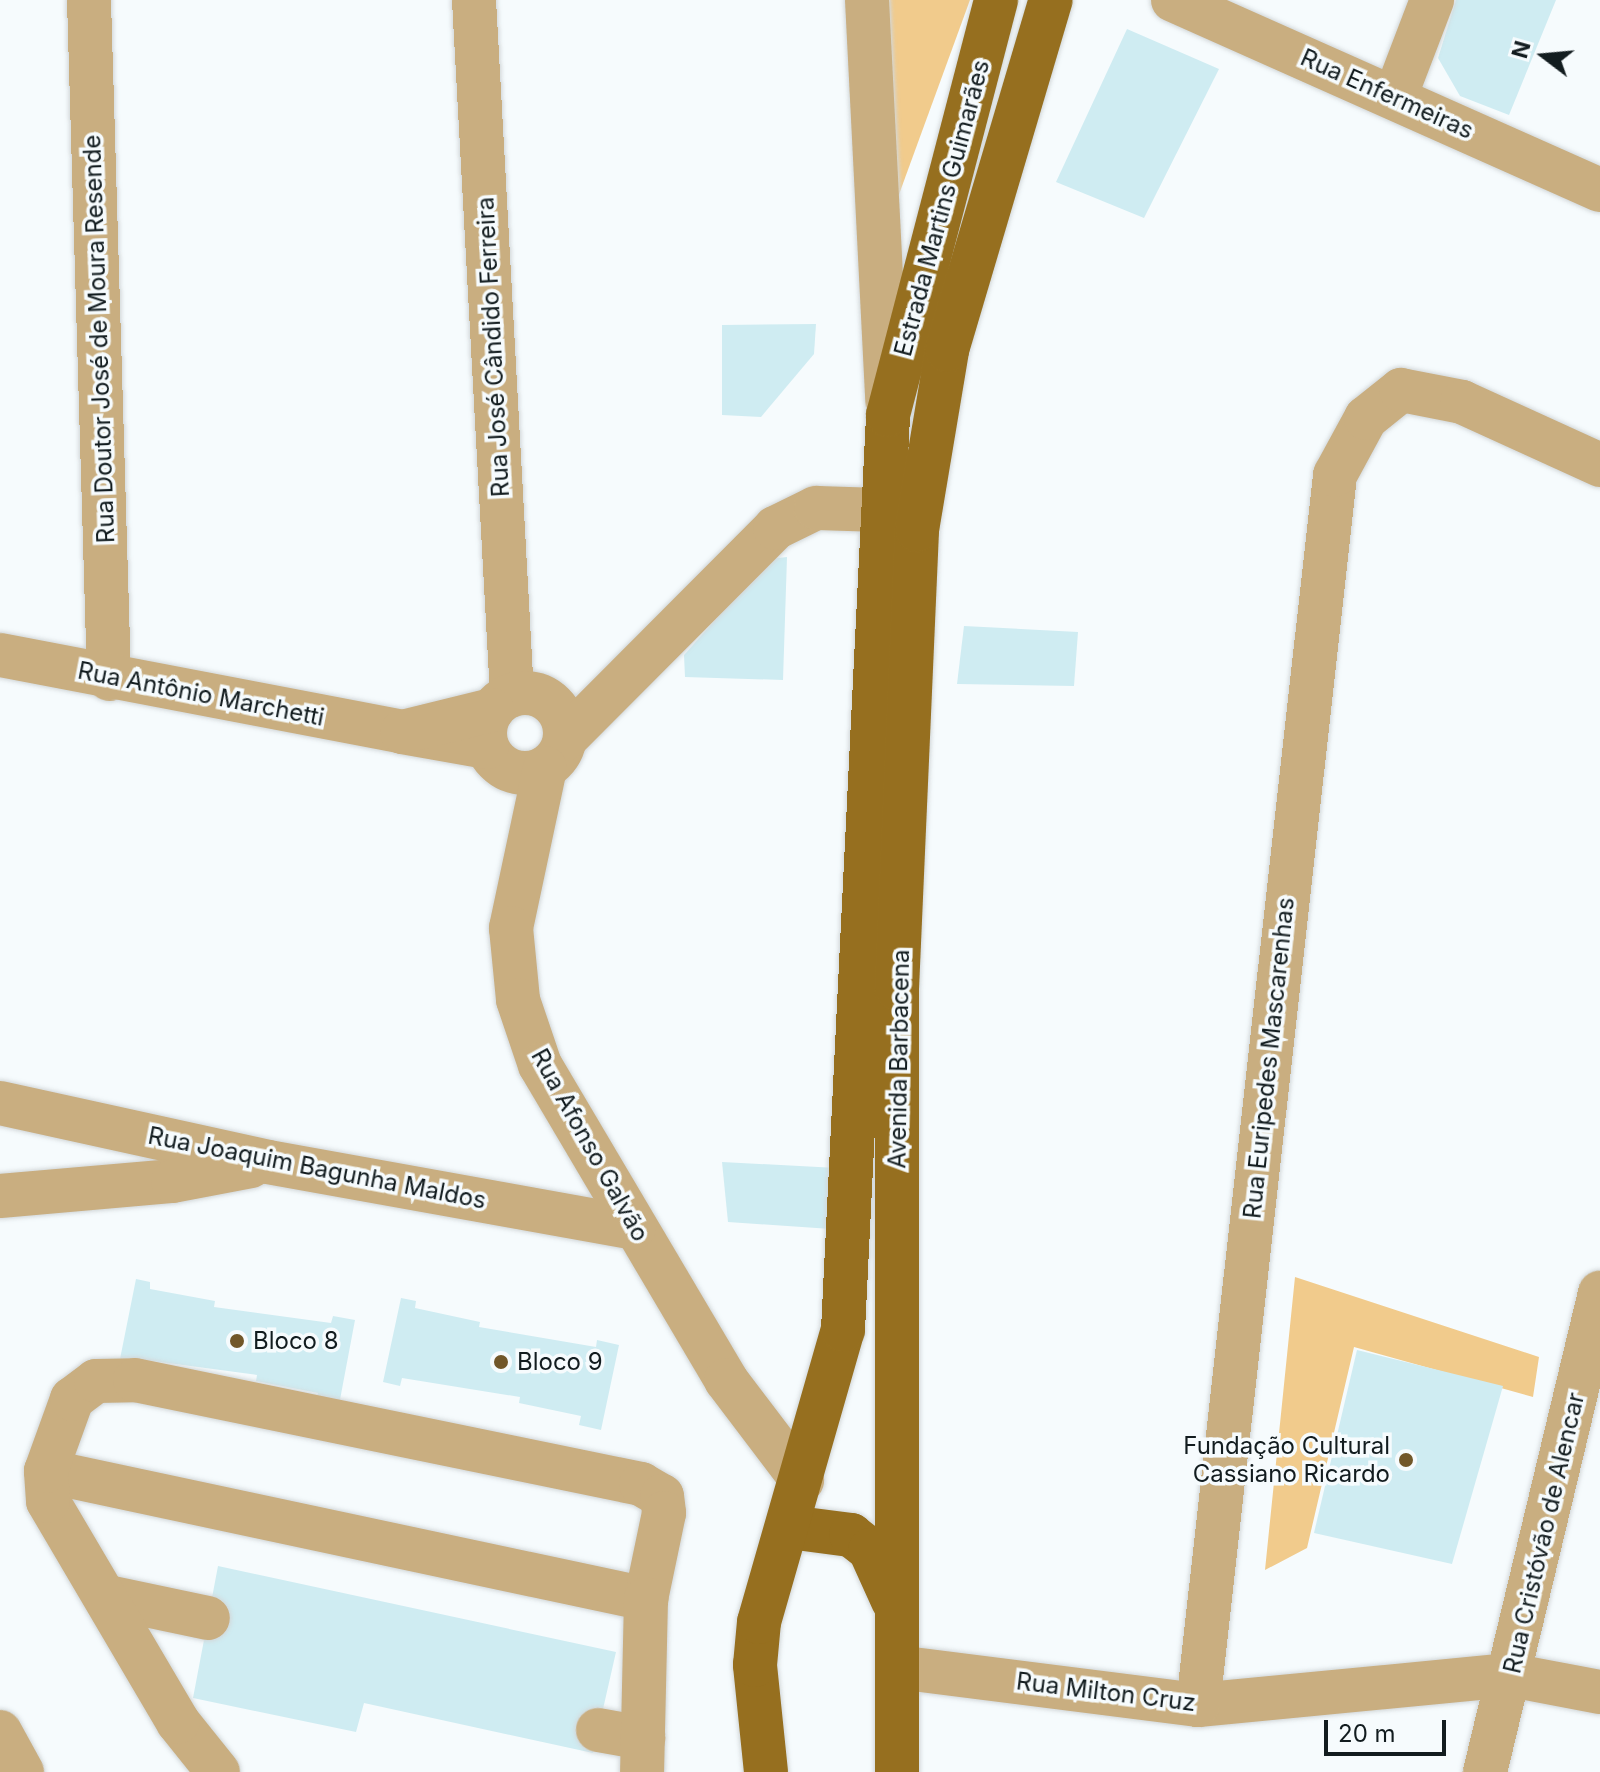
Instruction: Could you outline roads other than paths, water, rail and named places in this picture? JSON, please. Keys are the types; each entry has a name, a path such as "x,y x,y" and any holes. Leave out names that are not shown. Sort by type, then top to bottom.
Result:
{"main road":[{"name":"Estrada Martins Guimarães","path":"888,415 996,0"},
{"name":"Estrada Martins Guimarães","path":"947,350 1051,0"},
{"name":"Avenida Barbacena","path":"890,1763 897,1667 897,989 917,530 947,350"},
{"name":"Avenida Barbacena","path":"766,1772 755,1665 759,1622 789,1527 843,1330 888,415"},
{"path":"802,1480 851,1535 870,1550 885,1573 897,1615"},
{"path":"789,1527 851,1535"}],"street":[{"name":"Rua Doutor José de Moura Resende","path":"89,0 109,679"},
{"name":"Rua José Cândido Ferreira","path":"474,0 497,717"},
{"path":"867,0 888,415"},
{"name":"Rua Enfermeiras","path":"1173,0 1600,190"},
{"path":"1395,97 1432,0"},
{"name":"Rua Euripedes Mascarenhas","path":"1198,1705 1335,475 1366,418 1401,390 1462,402 1600,465"},
{"path":"555,754 562,716 546,698 497,717 493,758 515,772 555,754 775,528 816,508 881,510"},
{"name":"Rua Antônio Marchetti","path":"0,655 109,679 402,732 497,717"},
{"name":"Rua Afonso Galvão","path":"555,754 511,928 518,1000 540,1065 726,1380 802,1480"},
{"name":"Rua Joaquim Bagunha Maldos","path":"0,1103 268,1162 634,1228"},
{"path":"0,1196 173,1181 268,1162"},
{"name":"Rua Cristóvão de Alencar","path":"1485,1772 1600,1293"},
{"path":"218,1772 178,1722 108,1597 48,1501 46,1471 72,1399 96,1381 135,1380 641,1484 662,1496 664,1513 628,1676 642,1755"},
{"path":"46,1471 646,1599"},
{"path":"108,1597 208,1618"},
{"name":"Rua Milton Cruz","path":"897,1667 1198,1705 1510,1675 1600,1692"},
{"path":"598,1730 642,1755"},
{"path":"0,1732 22,1772"}],"place":[{"name":"Bloco 8","path":"237,1341"},
{"name":"Bloco 9","path":"501,1362"},
{"name":"Fundação Cultural Cassiano Ricardo","path":"1406,1460"}]}
